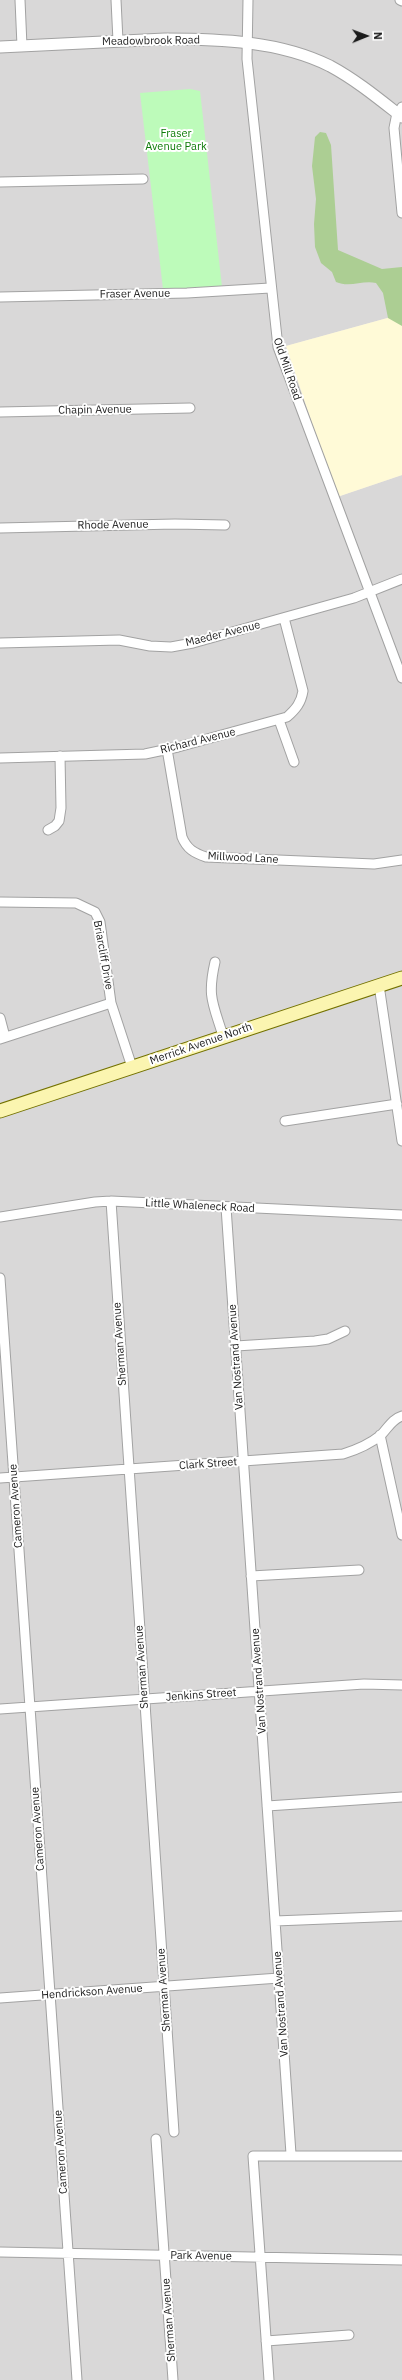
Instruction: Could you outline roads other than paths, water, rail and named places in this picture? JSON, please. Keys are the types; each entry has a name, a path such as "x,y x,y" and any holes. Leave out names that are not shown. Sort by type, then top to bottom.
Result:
{"main road":[{"name":"Merrick Avenue North","path":"0,1111 402,978"}],"street":[{"path":"20,0 22,46"},
{"path":"116,0 118,41"},
{"name":"Old Mill Road","path":"248,0 247,59 270,288 278,347 402,678"},
{"name":"Meadowbrook Road","path":"0,47 193,39 248,44 306,57 329,66 401,113"},
{"path":"401,113 394,128 394,147 402,213"},
{"path":"0,182 143,179"},
{"name":"Fraser Avenue","path":"0,297 187,293 270,288"},
{"name":"Chapin Avenue","path":"0,412 190,408"},
{"name":"Rhode Avenue","path":"0,528 175,524 225,525"},
{"name":"Maeder Avenue","path":"0,643 119,640 150,646 171,647 193,643 284,618 369,592 402,579"},
{"name":"Richard Avenue","path":"0,758 134,755 167,749 279,720 296,710 301,700 303,691 284,618"},
{"path":"279,720 294,762"},
{"name":"Millwood Lane","path":"167,749 182,837 188,847 196,854 206,857 374,864 402,860"},
{"path":"48,830 55,826 60,815 60,756"},
{"name":"Briarcliff Drive","path":"0,902 76,903 95,912 100,922 111,1003 132,1068"},
{"path":"215,962 210,985 210,996 223,1036"},
{"path":"379,986 402,1141"},
{"path":"0,1018 3,1038 111,1003"},
{"path":"285,1121 397,1104"},
{"name":"Little Whaleneck Road","path":"0,1217 95,1202 111,1201 402,1215"},
{"name":"Sherman Avenue","path":"111,1201 174,2132"},
{"name":"Van Nostrand Avenue","path":"226,1207 291,2154"},
{"name":"Cameron Avenue","path":"0,1278 77,2380"},
{"path":"236,1346 315,1341 334,1337 345,1331"},
{"name":"Clark Street","path":"0,1478 343,1454 359,1449 380,1435 396,1418 402,1416"},
{"path":"380,1435 402,1535"},
{"path":"251,1576 359,1570"},
{"name":"Jenkins Street","path":"0,1709 364,1684 402,1685"},
{"path":"267,1806 402,1797"},
{"path":"275,1922 353,1916 402,1916"},
{"name":"Hendrickson Avenue","path":"0,1998 279,1978"},
{"name":"Sherman Avenue","path":"156,2139 173,2380"},
{"path":"269,2380 253,2156 291,2154 402,2156"},
{"name":"Park Avenue","path":"0,2252 402,2260"},
{"path":"266,2341 349,2335"}],"park label":[{"name":"Fraser Avenue Park","path":"176,140"}]}
